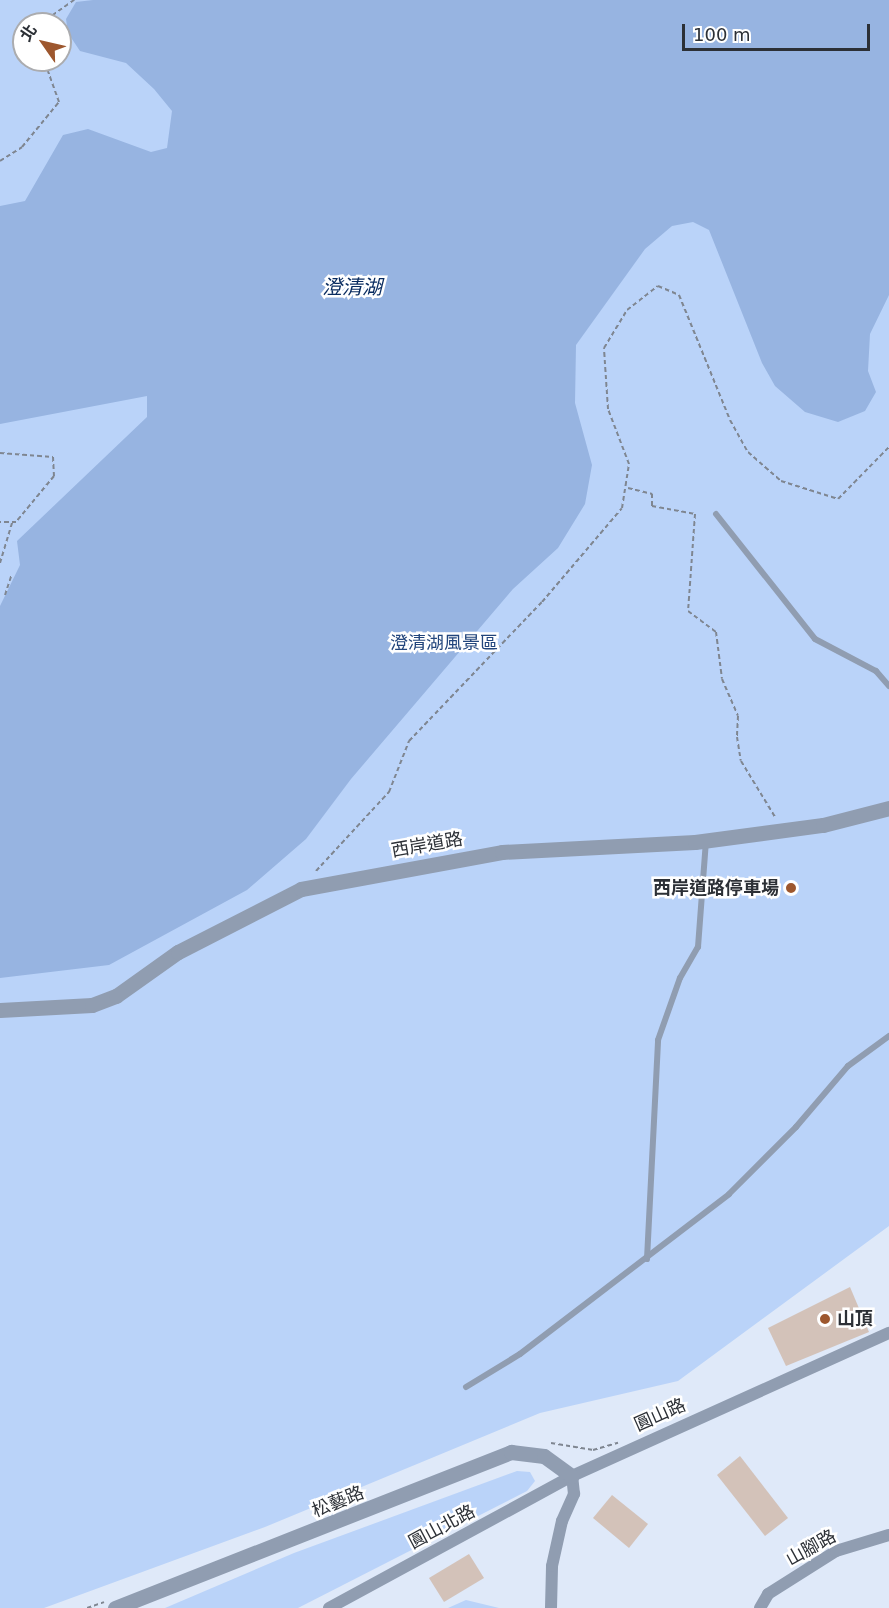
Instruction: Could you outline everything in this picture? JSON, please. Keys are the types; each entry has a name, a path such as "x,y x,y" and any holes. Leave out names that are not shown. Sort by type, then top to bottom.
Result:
{"street":[{"name":"西岸道路","path":"0,1010 92,1005 117,996 178,952 301,889 502,852 706,841 782,830 889,808"},
{"name":"圓山路","path":"572,1476 889,1333"},
{"name":"松藝路","path":"115,1608 511,1452 544,1456 572,1476"},
{"name":"圓山北路","path":"329,1608 572,1476"},
{"path":"550,1608 552,1566 562,1521 574,1494 572,1476"},
{"name":"山腳路","path":"760,1608 768,1594 836,1551 889,1535"}],"lane":[{"path":"716,514 815,639 876,671 889,686"},
{"path":"646,1259 658,1040 680,978 698,947 706,841"},
{"path":"466,1387 520,1354 729,1194 796,1127 848,1066 889,1036"}],"path":[{"path":"57,12 74,0"},
{"path":"0,160 22,147 58,102 48,72"},
{"path":"312,875 389,792 409,741 542,602 622,508 629,464 608,409 604,348 627,310 658,286 679,295 730,420 748,452 781,481 838,499 889,447"},
{"path":"0,453 53,457 54,476 16,522 0,522"},
{"path":"627,488 652,494 652,506 695,514 688,611 716,632 722,679 738,716 737,737 741,761 782,830"},
{"path":"1,564 12,522"},
{"path":"5,595 11,576"}],"green space":[{"name":"澄清湖風景區","path":"0,0 889,0 889,1226 678,1381 540,1413 265,1527 44,1608 0,1608"},
{"path":"517,1471 530,1472 535,1481 527,1491 298,1608 165,1608 294,1553"},
{"path":"466,1600 499,1608 448,1608"}],"water":[{"name":"澄清湖","path":"93,0 889,0 889,295 870,334 868,371 876,392 865,411 838,422 805,412 775,386 762,363 709,230 693,222 672,226 645,249 576,345 575,403 592,465 585,504 558,548 513,589 351,779 306,839 247,890 109,965 0,978 0,606 20,565 17,541 147,417 147,396 0,424 0,206 25,201 63,135 88,129 151,152 167,148 172,111 154,89 126,63 80,51 72,39 72,12 70,12 76,2"}],"building":[{"name":"山頂","path":"850,1287 869,1332 786,1366 768,1328"},
{"path":"740,1456 788,1518 765,1536 717,1475"},
{"path":"612,1495 648,1524 629,1548 593,1518"},
{"path":"469,1554 484,1578 444,1602 429,1578"}],"place":[{"name":"西岸道路停車場","path":"791,888"},
{"name":"山頂","path":"825,1319"}]}
